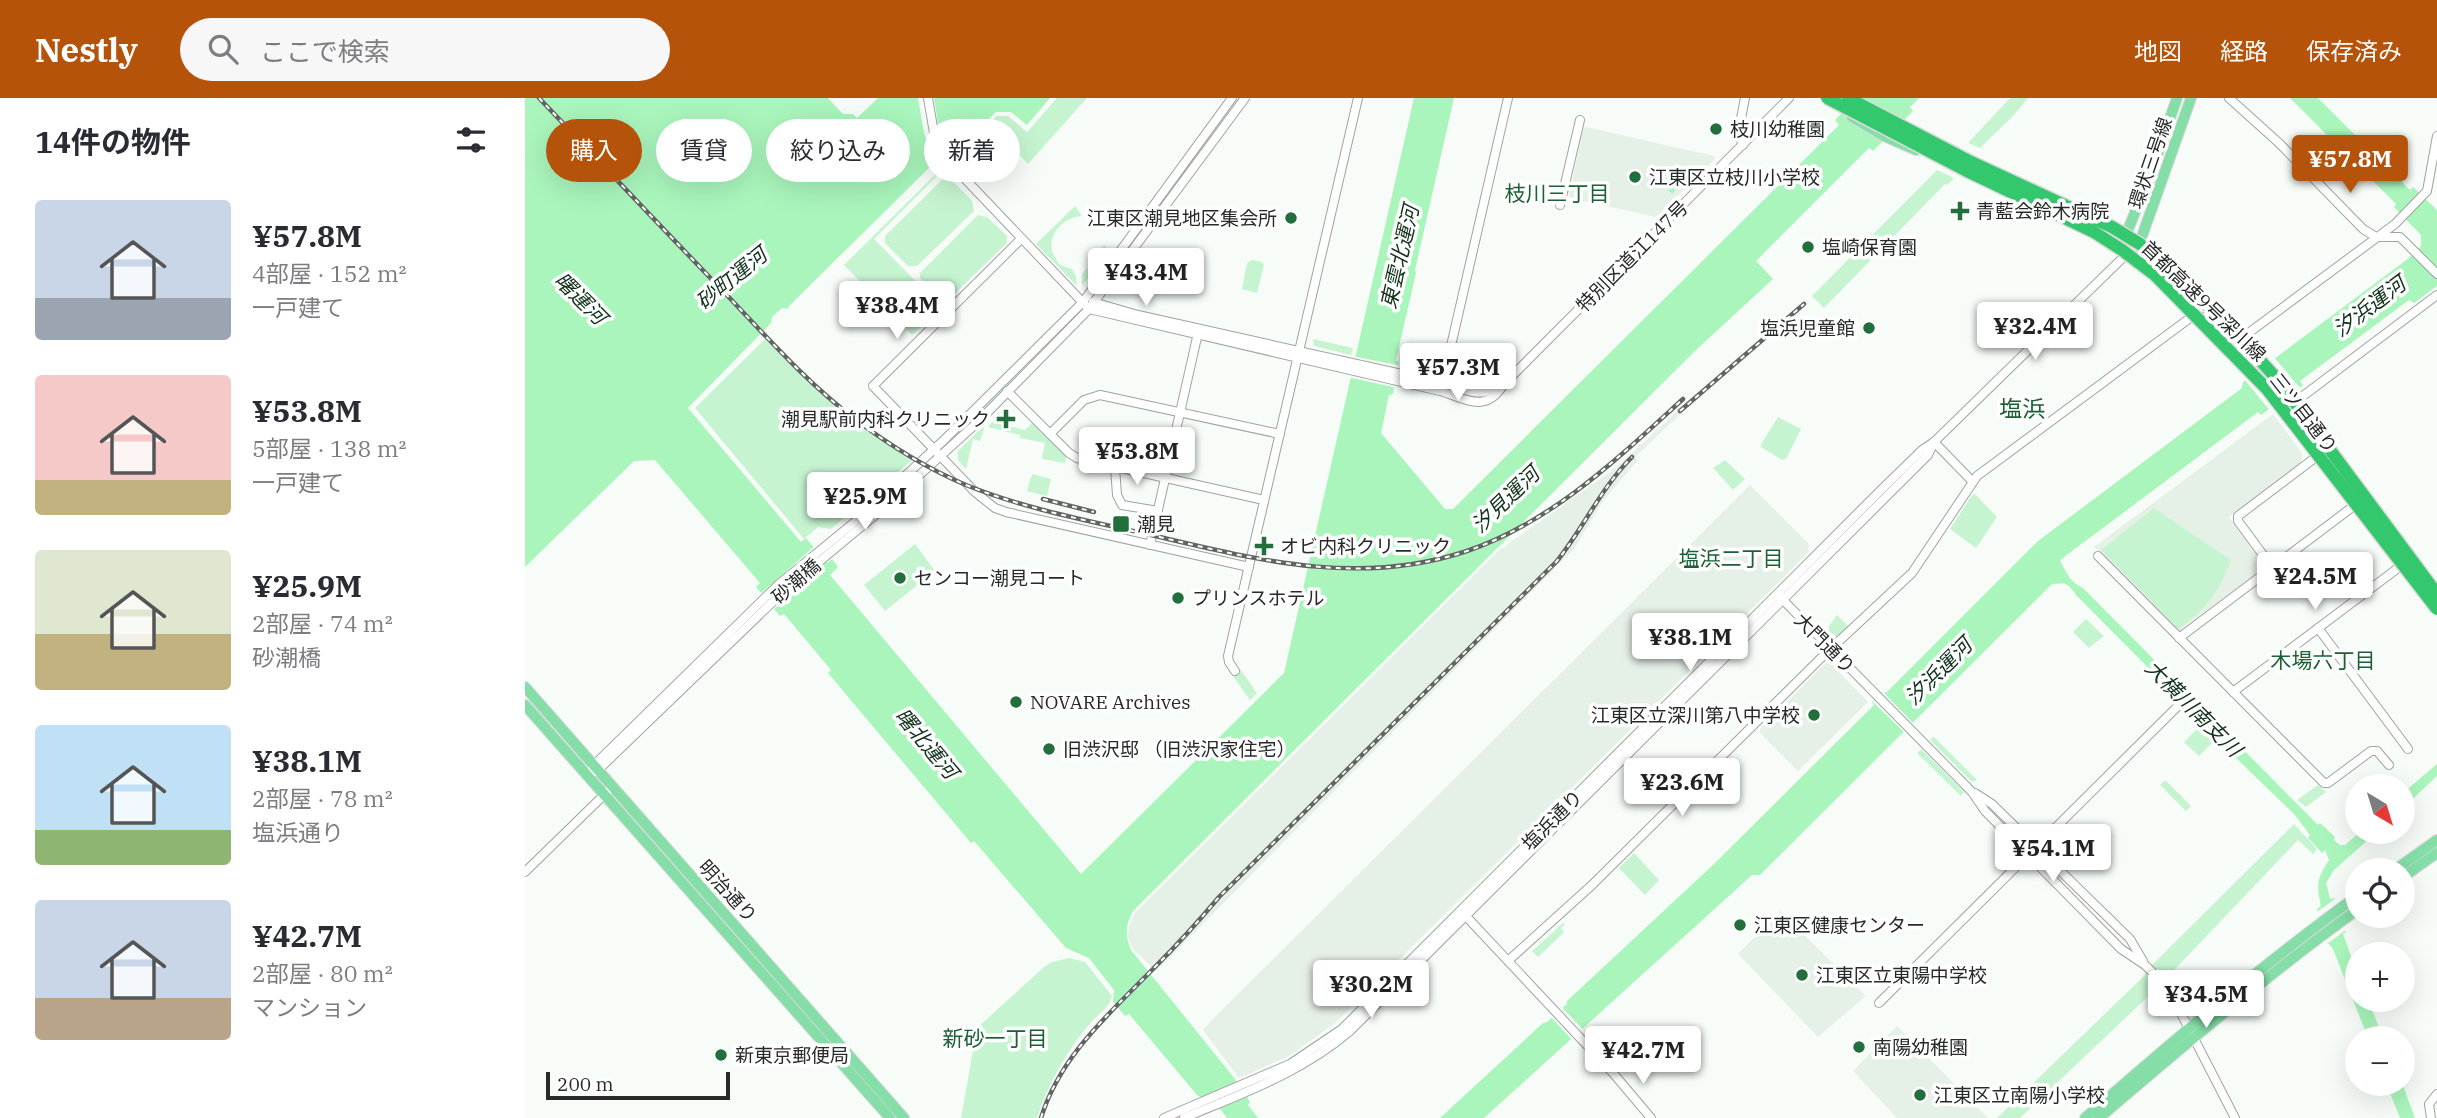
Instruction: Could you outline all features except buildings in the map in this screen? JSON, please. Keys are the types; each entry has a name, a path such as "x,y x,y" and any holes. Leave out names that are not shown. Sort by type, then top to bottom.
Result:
{"highway":[{"name":"首都高速9号深川線","path":"1848,98 1971,162 2112,227 2140,244 2169,267 2278,380 2437,594"},
{"name":"首都高速9号深川線","path":"1826,100 2094,232 2155,275 2267,389 2437,609"},
{"path":"1967,171 2080,219 2110,235 2148,261 2181,288 2232,339 2277,390 2319,453"}],"main road":[{"name":"三ツ目通り","path":"1859,98 1908,131 1972,163 2128,231 2171,263 2243,336 2298,399 2437,587"},
{"name":"環状三号線","path":"2123,252 2128,231 2177,98"},
{"name":"環状三号線","path":"2141,239 2191,98"},
{"name":"三ツ目通り","path":"1826,100 1873,130 2063,217 2144,267 2227,349 2319,453 2354,506 2437,617"},
{"name":"明治通り","path":"525,687 608,791 890,1118"},
{"name":"明治通り","path":"525,705 592,771"},
{"name":"明治通り","path":"608,791 904,1118"},
{"path":"2412,858 2437,840"},
{"path":"2415,869 2437,853"},
{"path":"2085,1118 2345,910"},
{"path":"2099,1118 2190,1032"}],"street":[{"path":"926,98 932,142 947,163 1089,304"},
{"path":"937,453 1089,304 1232,98"},
{"path":"937,453 1007,391 1089,304 1245,98"},
{"path":"1235,671 1228,656 1358,98"},
{"path":"1441,387 1508,98"},
{"path":"1743,145 1738,134 1745,98"},
{"name":"特別区道江147号","path":"1089,304 1198,332 1441,387 1480,394 1488,392 1504,384 1789,98"},
{"path":"2229,98 2279,143 2363,229 2376,237 2400,237 2437,274"},
{"path":"2237,98 2279,143"},
{"path":"1560,205 1580,120"},
{"path":"2227,349 2400,220 2425,193 2437,136"},
{"path":"1021,239 873,386 975,492 995,508 1249,567"},
{"name":"塩浜通り","path":"1164,1118 1196,1109 1251,1085 1294,1071 1332,1046 1780,597 1928,455 1934,442 2123,252 2141,239"},
{"path":"2298,399 2437,295"},
{"path":"1509,960 1593,885 1912,573 1977,476 2194,315 2209,301"},
{"path":"1150,545 1198,332"},
{"path":"1007,391 1073,456 1265,500"},
{"path":"1050,434 1079,405 1094,395 1107,395 1280,434"},
{"path":"1934,442 1973,482"},
{"name":"砂潮橋","path":"592,771 762,607 862,516 937,453"},
{"path":"2272,567 2238,522 2238,516 2319,453"},
{"path":"1115,467 1117,495 1122,505 1158,512"},
{"path":"2179,638 2369,494"},
{"path":"2098,556 2325,784 2371,751 2377,751 2389,765"},
{"path":"2233,692 2414,556"},
{"name":"大門通り","path":"1780,597 1972,792"},
{"path":"2318,628 2408,748"},
{"path":"1879,1003 2179,705"},
{"path":"525,872 608,791"},
{"path":"1972,792 1992,804 2130,939 2145,965"},
{"path":"1972,792 1985,811 2028,856 2121,949 2145,965 2168,989 2235,1118"},
{"path":"1463,914 1509,960 1651,1118"},
{"path":"2431,1118 2429,1104 2437,1094"},
{"name":"塩浜通り","path":"1184,1118 1196,1109"}],"shaded area":[{"path":"1057,98 1087,98 1028,164 1020,156 1020,126 1027,132"},
{"path":"2010,98 2028,98 1980,148 1968,143"},
{"path":"997,116 1008,116 1012,119 994,119"},
{"name":"江東区立枝川小学校","path":"1586,127 1714,156 1715,159 1656,217 1570,198 1583,129"},
{"path":"1210,134 1213,136 1106,280 1104,279"},
{"path":"1937,170 1954,178 1945,184 1824,308 1812,296"},
{"path":"928,182 931,182 874,239 938,304 936,312 912,335 844,265"},
{"path":"940,182 954,182 972,201 974,211 917,266 908,266 885,243 885,236"},
{"path":"1075,206 1082,216 1064,222 1051,244 1053,254 1060,265 1072,269 1077,286 1036,244"},
{"path":"978,215 987,217 1007,236 1007,243 951,297 942,300 920,278 920,273"},
{"path":"1104,245 1109,251 1082,286 1082,274 1097,258"},
{"path":"1252,260 1264,265 1257,293 1242,289 1247,263"},
{"path":"1804,301 1807,304 1704,392 1635,457 1638,460 1603,501 1574,549 1156,971 1133,949 1128,937 1129,926 1135,913 1498,551 1616,468 1701,389"},
{"path":"1072,320 975,418 951,438"},
{"path":"765,339 834,404 912,460 831,529 818,527 804,539 695,408"},
{"path":"1313,339 1353,348 1351,355 1314,346"},
{"path":"2273,414 2302,453 2301,463 2229,517 2265,567 2179,631 2094,547"},
{"path":"1778,417 1801,429 1786,459 1782,460 1761,447"},
{"path":"1034,421 1067,454 1065,463 1042,459 1045,443 988,427 992,422 1025,430"},
{"path":"985,425 980,441 973,439 966,469 958,460 958,451"},
{"path":"1725,460 1745,479 1733,490 1713,468"},
{"path":"1032,474 1051,479 1047,496 1027,491"},
{"path":"1750,485 1809,544 1808,553 1334,1024 1289,1056 1239,1078 1203,1030"},
{"path":"1975,494 1997,517 1976,548 1950,529"},
{"path":"2154,508 2231,560 2211,599 2178,629 2101,550"},
{"name":"センコー潮見コート","path":"915,544 935,571 885,611 864,585"},
{"path":"1837,615 1850,628 1840,637 1835,637 1829,631 1829,626"},
{"path":"2086,619 2104,636 2089,648 2073,632"},
{"name":"江東区立深川第八中学校","path":"1825,664 1831,664 1868,702 1798,771 1760,733 1760,729"},
{"path":"1240,669 1257,693 1250,700 1232,675"},
{"path":"2200,726 2215,740 2199,756 2184,742"},
{"path":"1934,737 1975,781 1971,781 1930,740"},
{"path":"1921,749 1964,792 1961,796 1917,753"},
{"path":"2165,780 2191,806 2186,811 2160,785"},
{"path":"2318,785 2326,792 2306,807 2297,800"},
{"path":"2294,824 2317,849 2313,854 2298,840 2157,988 2020,1118 1997,1118 2144,976"},
{"path":"1634,853 1659,880 1645,895 1619,868"},
{"name":"江東区立東陽中学校","path":"1780,911 1866,996 1818,1037 1738,954"},
{"path":"1565,924 1561,928 1564,932 1538,957 1532,951"},
{"path":"1069,958 1085,962 1112,996 1107,1007 1092,1021 1067,1055 1053,1079 1037,1118 961,1118 977,1028 1044,967"},
{"name":"江東区立南陽小学校","path":"1897,1026 1988,1118 1897,1118 1853,1071"}],"water":[{"path":"525,98 828,98 843,114 853,114 857,118 878,98 1050,98 1027,125 1011,112 996,112 989,119 924,119 924,173 788,307 789,309 782,308 772,317 771,323 688,408 801,542 806,538 827,563 832,559 838,567 830,575 1081,874 1284,673 1414,98 1454,98 1396,360 1399,362 1393,394 1389,395 1381,433 1445,509 1453,509 1839,125 1835,120 1857,98 1919,98 1910,107 1913,111 1873,151 1869,148 1756,261 1773,279 1697,349 1133,911 1127,930 1131,950 1235,1079 1258,1118 1227,1118 1221,1110 1197,1095 1129,1014 1125,1016 1113,1002 1114,990 1089,958 1066,948 974,841 971,843 828,673 831,670 784,614 780,616 756,587 760,583 655,460 634,461 525,567"},
{"path":"2290,98 2318,98 2410,190 2413,187 2437,210 2437,286 2414,303 2409,300 2300,381 2303,385 2261,415 2258,412 2060,560 2072,580 2318,825 2320,823 2335,837 2334,840 2340,845 2363,844 2345,858 2326,883 2330,899 2335,898 2346,932 2343,934 2346,942 2345,980 2333,949 2327,944 2317,909 2321,906 2319,882 2329,860 2325,850 2322,853 2308,838 2310,835 2295,815 2068,586 2052,584 1760,875 1752,875 1484,1118 1440,1118 1567,1004 1567,1001 1714,864 1874,705 1872,702 1882,692 1886,693 2038,541 2409,258 2421,246 2421,235 2394,207 2396,204"},
{"path":"1681,170 1689,177 1672,194 1665,186"},
{"path":"2437,764 2437,776 2415,797 2415,783"},
{"path":"2358,1012 2373,1012 2378,1026 2363,1026"},
{"path":"2391,1096 2407,1096 2415,1118 2400,1118"}],"pier":[{"path":"918,98 934,98 937,119 924,119 924,133"},
{"path":"1352,356 1402,366 1398,388 1347,377"},
{"path":"2274,357 2301,389 2271,412 2244,379"},
{"path":"816,545 827,559 831,558 772,611 759,595"},
{"path":"1883,692 1915,725 1906,734 1873,702"},
{"path":"2336,898 2346,930 2327,944 2317,912"},
{"path":"1560,1005 1585,1032 1574,1042 1549,1015"}],"railway":[{"path":"539,98 786,358 837,405 881,438 937,471 966,485 1034,508 1270,561 1348,568 1427,562 1498,539 1555,506 1608,466 1683,399"},
{"path":"1680,411 1804,304"},
{"path":"1041,1118 1060,1075 1103,1020 1219,897 1557,561 1611,482 1632,457"},
{"path":"1043,499 1094,512"}],"place":[{"name":"枝川幼稚園","path":"1716,129"},
{"name":"江東区立枝川小学校","path":"1635,177"},
{"name":"青藍会鈴木病院","path":"1960,211"},
{"name":"江東区潮見地区集会所","path":"1291,218"},
{"name":"塩崎保育園","path":"1808,247"},
{"name":"塩浜児童館","path":"1869,328"},
{"name":"潮見駅前内科クリニック","path":"1006,419"},
{"name":"潮見","path":"1121,524"},
{"name":"オビ内科クリニック","path":"1264,546"},
{"name":"センコー潮見コート","path":"900,578"},
{"name":"プリンスホテル","path":"1178,598"},
{"name":"NOVARE Archives","path":"1016,702"},
{"name":"江東区立深川第八中学校","path":"1814,715"},
{"name":"旧渋沢邸 （旧渋沢家住宅）","path":"1049,749"},
{"name":"江東区健康センター","path":"1740,925"},
{"name":"江東区立東陽中学校","path":"1802,975"},
{"name":"南陽幼稚園","path":"1859,1047"},
{"name":"新東京郵便局","path":"721,1055"},
{"name":"江東区立南陽小学校","path":"1920,1095"}],"district":[{"name":"枝川三丁目","path":"1557,193"},
{"name":"塩浜","path":"2022,408"},
{"name":"塩浜二丁目","path":"1731,558"},
{"name":"木場六丁目","path":"2323,660"},
{"name":"新砂一丁目","path":"995,1038"}],"water label":[{"name":"東雲北運河","path":"1399,257"},
{"name":"砂町運河","path":"731,278"},
{"name":"曙運河","path":"581,298"},
{"name":"汐浜運河","path":"2369,306"},
{"name":"汐見運河","path":"1505,499"},
{"name":"汐浜運河","path":"1938,671"},
{"name":"大横川南支川","path":"2194,708"},
{"name":"曙北運河","path":"927,743"}]}
